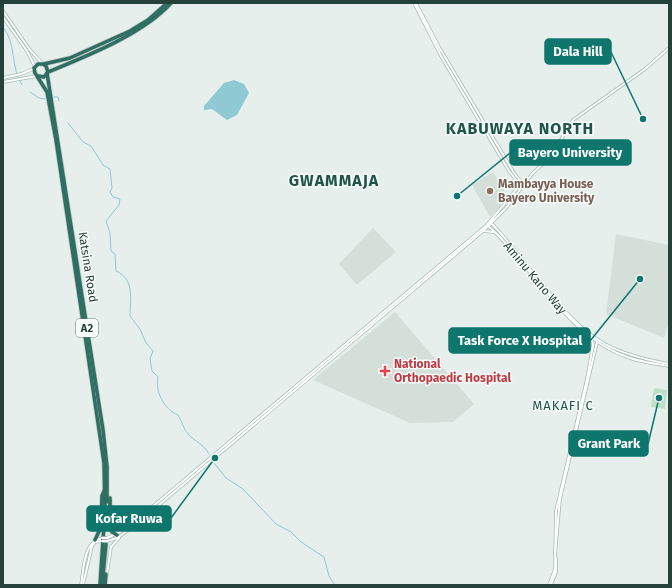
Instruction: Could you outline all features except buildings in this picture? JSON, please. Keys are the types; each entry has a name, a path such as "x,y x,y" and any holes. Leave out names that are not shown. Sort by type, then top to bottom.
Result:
{"highway":[{"path":"35,68 38,64 70,58 130,31 148,20 167,3"},
{"path":"37,76 44,76 48,72 136,32 161,14 171,3"},
{"name":"A2","path":"44,64 48,68 48,72"},
{"name":"A2","path":"35,68 37,76"},
{"name":"Katsina Road","path":"48,72 102,430 106,489 106,546 103,585"},
{"name":"Katsina Road","path":"37,76 47,92 56,140 99,430 106,489 103,585"},
{"path":"106,489 110,496 110,528 112,532 119,535"},
{"path":"95,540 101,527 102,496 106,489"}],"main road":[{"path":"415,3 441,56 516,180 523,185"},
{"path":"415,3 466,93 514,173 523,185"},
{"path":"3,11 30,50 44,64"},
{"path":"3,17 28,51 35,68 3,82"},
{"path":"438,268 488,226 517,190 551,156 574,119 645,69 669,48"},
{"path":"3,78 37,76"},
{"path":"516,180 517,190"},
{"path":"490,223 495,220 523,185"},
{"path":"495,220 495,228"},
{"name":"Aminu Kano Way","path":"490,223 570,319 592,339 628,356 669,365"},
{"path":"103,585 111,547 119,535 488,226"},
{"name":"Aminu Kano Way","path":"488,226 572,319 606,345 628,356"},
{"path":"483,231 495,232"},
{"path":"550,585 555,569 556,512 587,379 593,345 592,339"},
{"path":"551,581 556,569 556,527 560,499 597,342"},
{"path":"82,585 88,549 95,540 107,540 119,535"},
{"path":"82,585 92,546 95,542 102,540"}],"shaded area":[{"name":"Mambayya House Bayero University","path":"493,172 508,197 490,217 472,185"},
{"path":"373,228 396,252 358,284 356,284 339,264"},
{"path":"616,234 669,245 669,321 664,338 606,314"},
{"name":"National Orthopaedic Hospital","path":"395,312 474,404 453,422 410,423 313,380"}],"green space":[{"path":"654,388 667,390 665,409 651,407"}],"water":[{"path":"234,80 244,84 249,93 237,115 227,120 212,109 204,110 204,106 224,83"}],"waterway":[{"path":"3,27 10,41 16,71 22,85"},
{"path":"30,92 39,98 45,99"},
{"path":"54,97 58,97 59,101"},
{"path":"68,123 83,142 91,146 103,165 110,169 112,188 110,192 113,197 120,199 119,205 106,221 110,233 111,251 115,254 116,271 122,275 129,284 131,296 130,316 140,329 146,343 153,351 150,359 152,371 158,377 157,383 159,394 169,409 178,415 188,434 205,448 209,454"},
{"path":"214,463 226,478 243,489 276,524 291,532 301,542 324,557 329,576 335,585"}],"place":[{"name":"Dala Hill","path":"643,119"},
{"name":"Mambayya House Bayero University","path":"490,191"},
{"name":"Bayero University","path":"457,196"},
{"name":"Task Force X Hospital","path":"640,279"},
{"name":"National Orthopaedic Hospital","path":"385,371"},
{"name":"Grant Park","path":"659,398"},
{"name":"Kofar Ruwa","path":"215,458"}],"district":[{"name":"KABUWAYA NORTH","path":"520,128"},
{"name":"GWAMMAJA","path":"334,180"},
{"name":"MAKAFI C","path":"563,405"}]}
